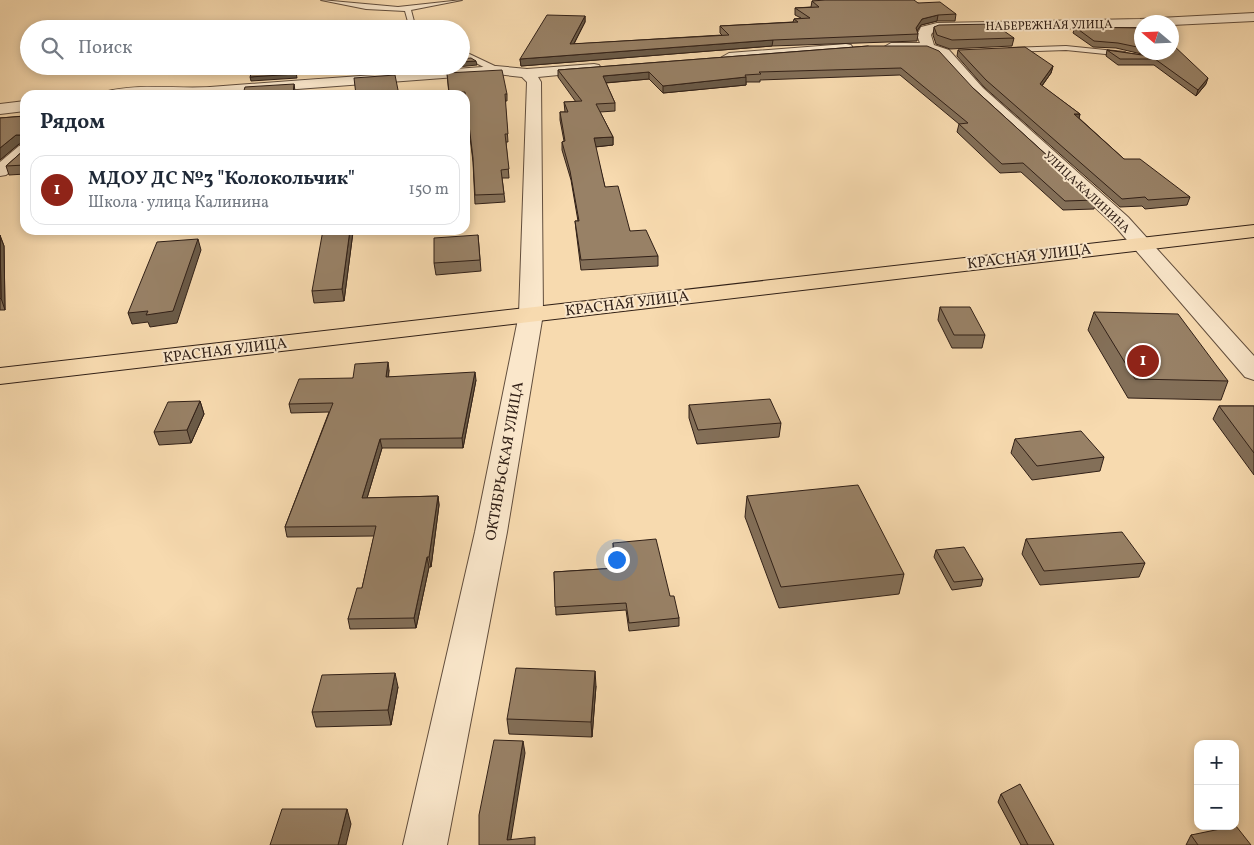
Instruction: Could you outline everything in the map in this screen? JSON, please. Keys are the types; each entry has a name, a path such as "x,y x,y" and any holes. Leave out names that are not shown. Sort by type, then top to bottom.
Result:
{"main road":[{"name":"КРАСНАЯ УЛИЦА","path":"0,376 1254,230"}],"street":[{"name":"НАБЕРЕЖНАЯ УЛИЦА","path":"1179,21 1254,17"},
{"name":"НАБЕРЕЖНАЯ УЛИЦА","path":"942,51 924,35 926,30 937,27 1134,23"},
{"path":"719,58 858,47"},
{"path":"876,47 942,51"},
{"name":"УЛИЦА КАЛИНИНА","path":"942,51 978,92 1121,221 1254,372"},
{"path":"470,72 496,70 527,73 613,66"},
{"name":"ОКТЯБРЬСКАЯ УЛИЦА","path":"425,845 492,532 531,314 534,82 527,73"},
{"path":"225,90 428,75"},
{"path":"0,109 20,107"},
{"path":"0,171 20,154"}],"lane":[{"path":"324,0 388,10 408,9 459,0"},
{"path":"408,9 411,20"},
{"path":"1000,50 1056,48 1132,55"},
{"path":"470,57 496,70"}],"building":[{"path":"914,0 918,3 940,2 956,14 938,15 922,19 916,28 918,34 773,40 520,59 547,15 585,16 570,44 729,35 720,26 798,22 794,19 810,18 795,8 819,7 812,1"},
{"path":"994,24 1014,38 952,40 937,35 934,27 939,25"},
{"path":"1075,27 1134,28 1134,46 1094,41"},
{"path":"868,46 927,46 939,51 973,88 1096,200 1065,201 1023,163 1002,164 959,124 968,123 901,68 759,72 761,74 745,75 746,77 663,86 649,72 603,76 615,103 596,104 613,137 594,138 605,187 618,186 630,231 646,230 658,256 581,260 575,221 579,221 570,171 562,142 565,141 560,112 568,112 564,102 582,101 558,70"},
{"path":"1025,47 1053,66 1040,84 1080,114 1074,114 1124,159 1140,159 1190,197 1148,200 1145,197 1122,199 986,80 958,50"},
{"path":"1107,50 1134,54 1134,59 1120,59"},
{"path":"1179,51 1208,78 1198,90 1156,60 1179,60"},
{"path":"502,70 507,94 505,94 508,134 505,134 509,169 501,170 504,194 475,195 470,133 470,90 449,90 447,75 470,75 470,72"},
{"path":"251,75 281,75 250,77"},
{"path":"395,75 398,90 355,90 354,78"},
{"path":"294,84 293,90 244,90 245,87"},
{"path":"20,116 20,135 16,135 0,148 0,118"},
{"path":"20,154 20,165 6,166"},
{"path":"0,235 1,298 0,299"},
{"path":"322,235 349,235 342,289 312,291"},
{"path":"478,235 480,260 434,263 434,238"},
{"path":"198,239 173,311 146,315 148,311 128,313 157,242"},
{"path":"940,307 970,307 985,335 954,335"},
{"path":"1094,312 1178,314 1228,381 1135,379"},
{"path":"388,362 386,377 475,372 462,438 380,439 362,498 438,496 429,557 427,557 414,618 348,619 357,588 362,588 376,526 285,527 333,403 289,404 299,379 353,378 355,364"},
{"path":"770,399 781,423 698,430 689,405"},
{"path":"200,401 187,430 154,432 168,402"},
{"path":"1219,406 1254,406 1254,453"},
{"path":"1081,431 1104,457 1037,466 1015,439"},
{"path":"858,485 904,574 781,587 747,496"},
{"path":"1122,532 1145,563 1044,571 1026,539"},
{"path":"656,539 670,596 674,596 679,618 629,623 626,603 555,607 554,572 617,568 613,543"},
{"path":"964,547 983,579 954,582 936,550"},
{"path":"516,668 595,671 591,722 507,719"},
{"path":"395,673 388,710 312,712 322,675"},
{"path":"494,740 523,741 507,840 535,837 535,845 479,845 479,815"},
{"path":"1020,784 1054,845 1028,845 1001,794"},
{"path":"282,809 347,809 338,845 270,845"},
{"path":"1216,830 1239,830 1251,845 1198,845 1191,835"}],"place":[{"name":"МДОУ ДС №3 \"Колокольчик\"","path":"1143,361"}]}
